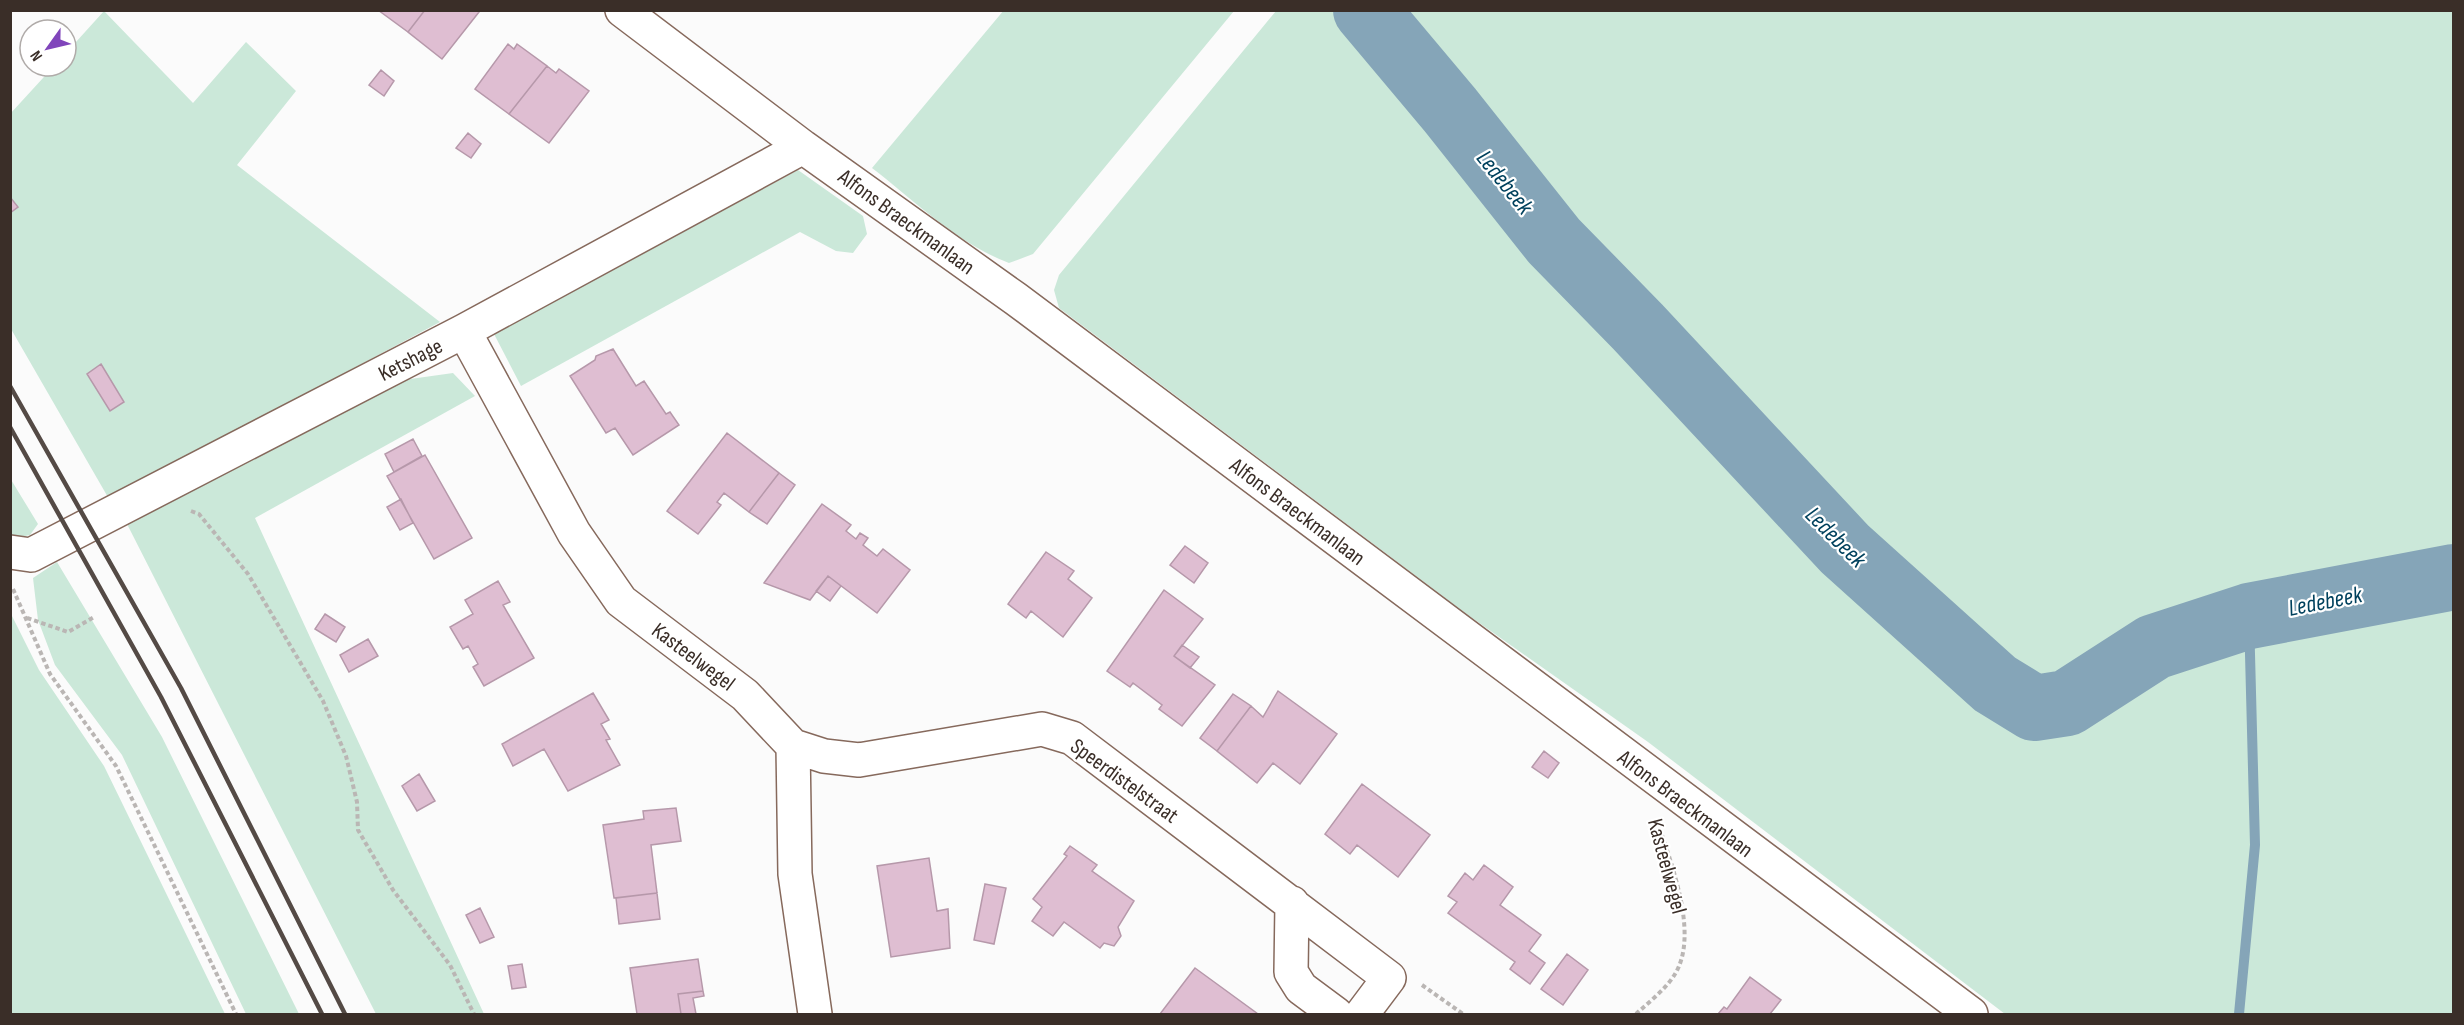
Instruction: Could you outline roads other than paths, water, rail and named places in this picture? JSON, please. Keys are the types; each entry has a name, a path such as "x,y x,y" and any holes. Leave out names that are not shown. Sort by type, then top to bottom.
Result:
{"street":[{"name":"Alfons Braeckmanlaan","path":"622,10 803,147 1016,299 1646,773 1971,1014"},
{"name":"Ketshage","path":"10,552 31,555 464,331 803,147"},
{"name":"Kasteelwegel","path":"464,331 574,533 621,601 746,695 793,746"},
{"name":"Speerdistelstraat","path":"793,746 824,756 859,760 1042,729 1072,738 1389,978 1362,1014"},
{"path":"793,746 795,874 816,1014"},
{"path":"1292,903 1291,972 1301,988 1336,1014"}],"waterway":[{"name":"Ledebeek","path":"1366,10 1450,110 1554,241 1638,327 1845,549 1995,684 2034,708 2067,703 2154,647 2249,616 2454,577"},
{"path":"2239,1014 2255,845 2249,616"}],"railway":[{"path":"10,386 181,688 345,1014"},
{"path":"10,427 161,697 322,1014"}]}
